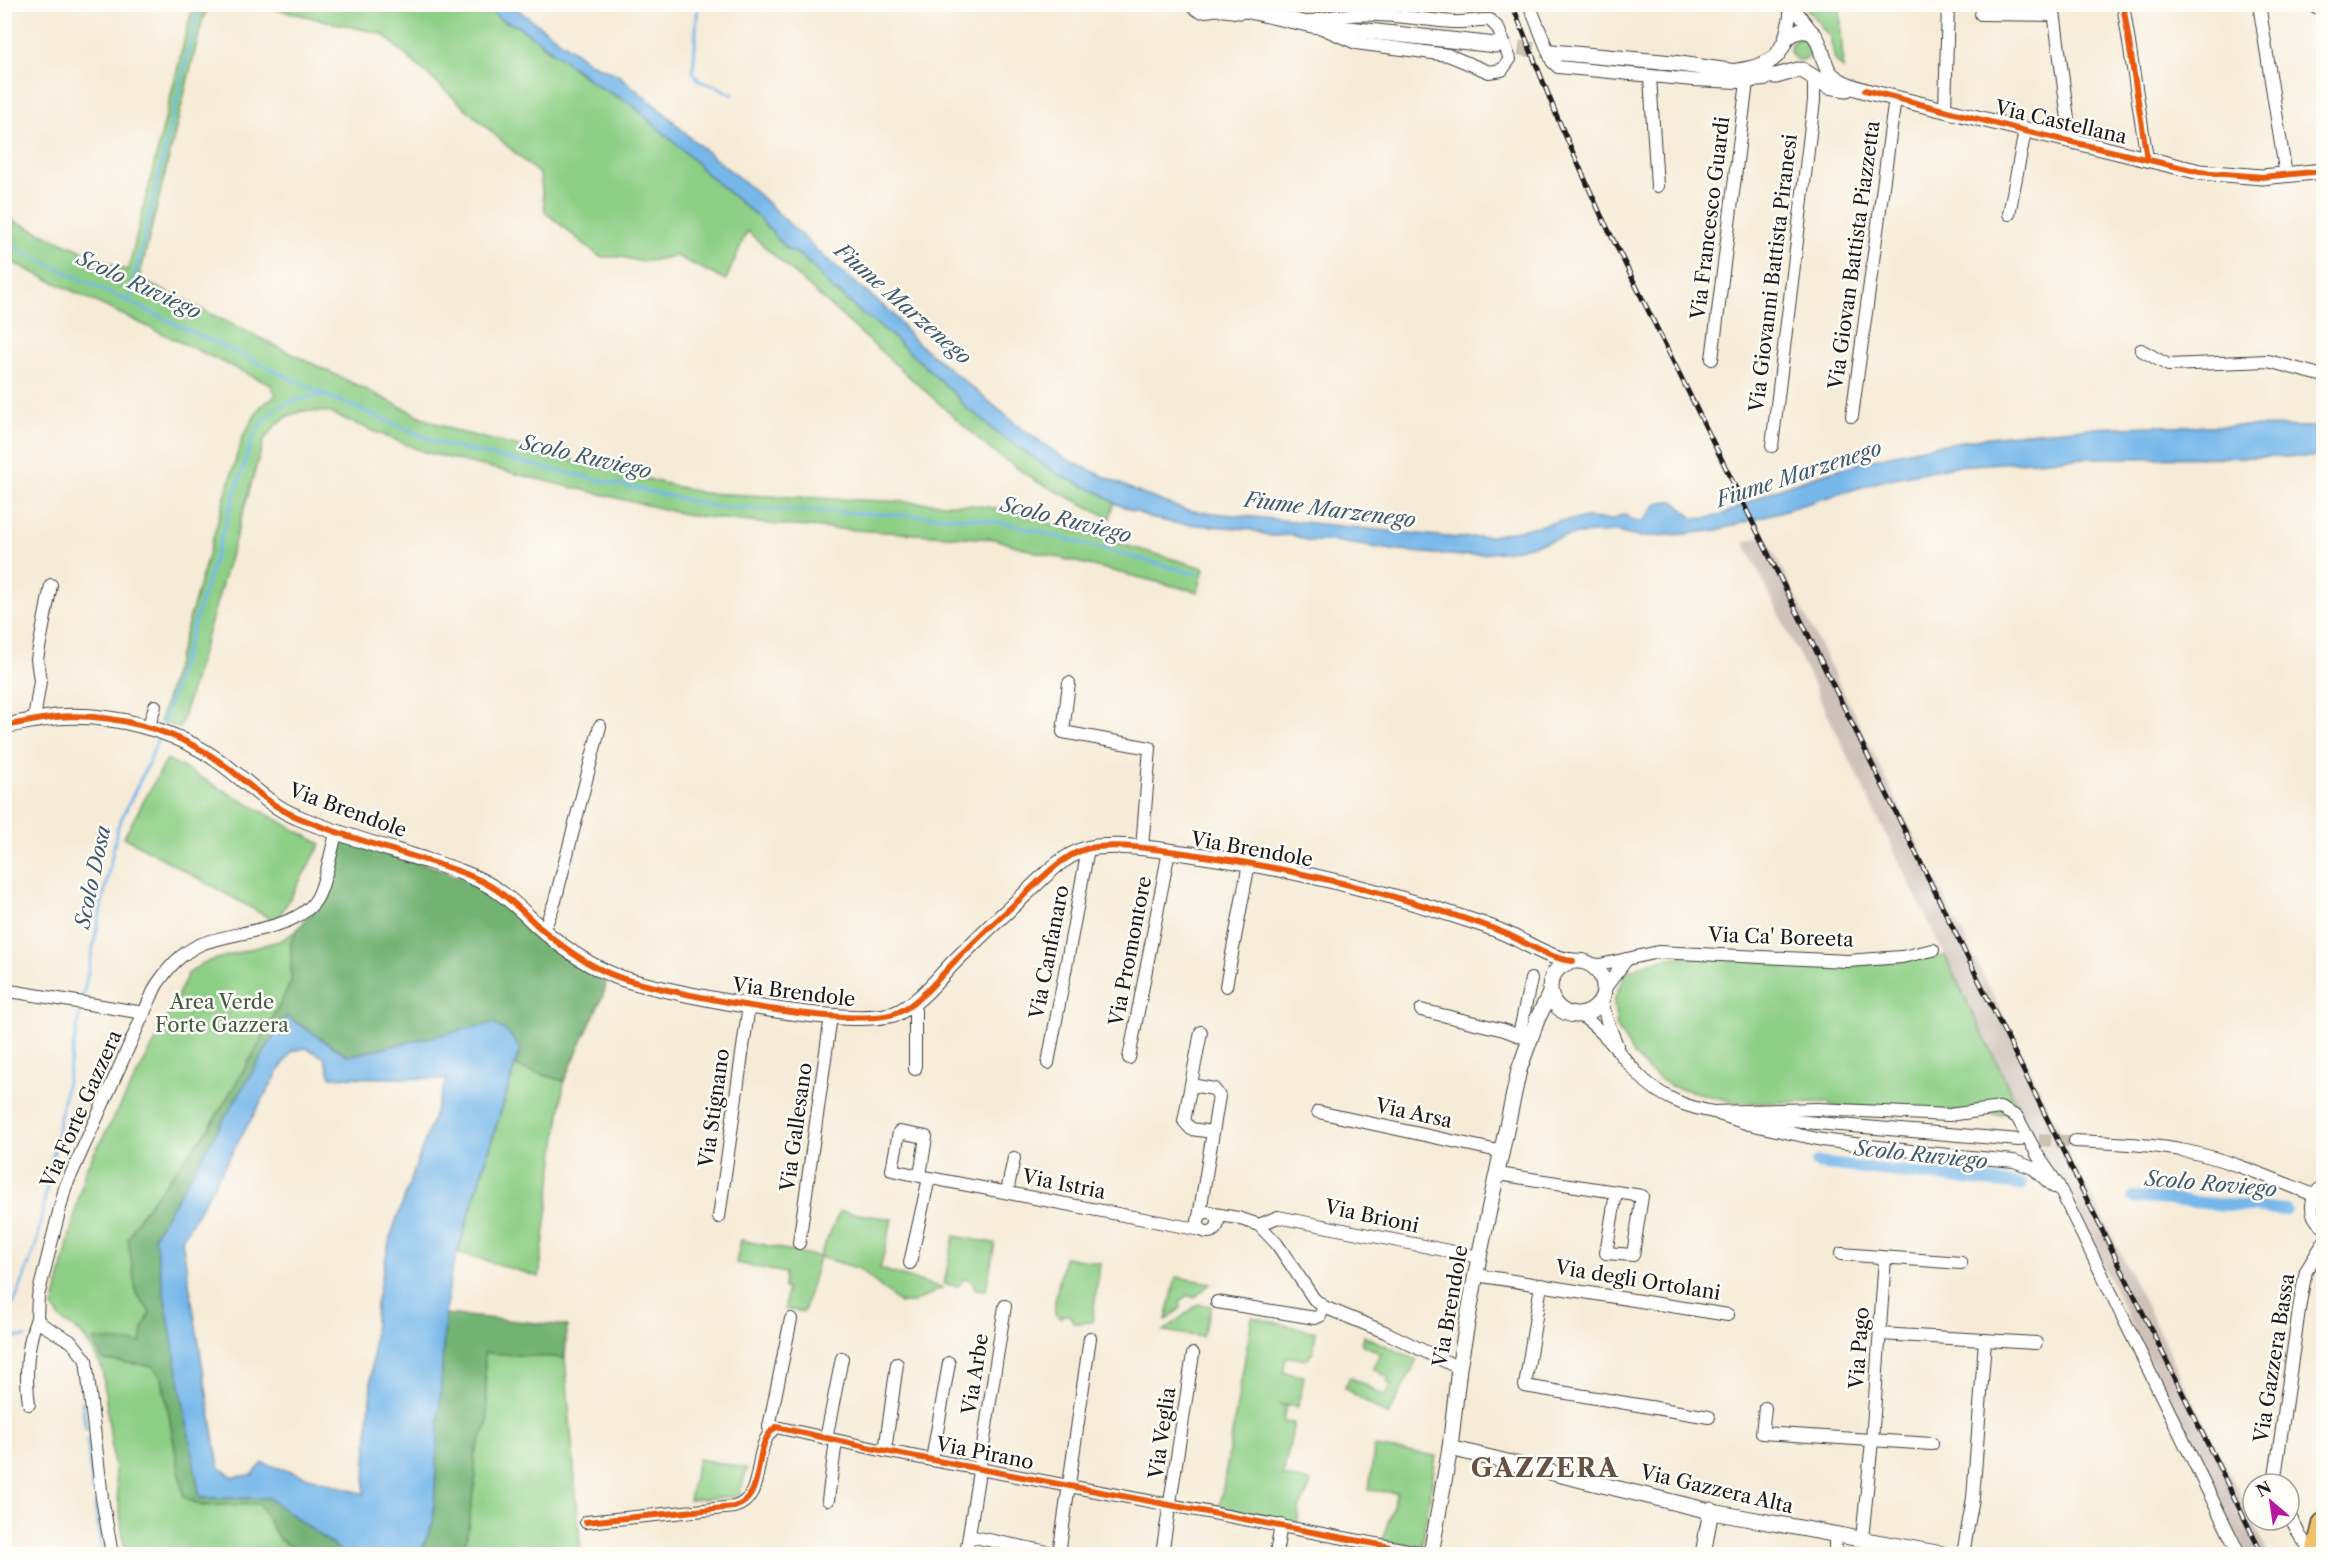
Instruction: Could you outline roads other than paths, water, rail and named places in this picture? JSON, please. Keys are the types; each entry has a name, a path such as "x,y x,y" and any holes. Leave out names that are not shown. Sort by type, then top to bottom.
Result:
{"highway":[{"path":"2315,1554 2323,1524"}],"street":[{"path":"1529,4 1552,61 1558,67 1650,77 1776,76 1804,72 1816,64 1819,44 1790,4"},
{"path":"1783,44 1789,25 1790,4"},
{"path":"1945,111 1948,4"},
{"path":"2123,4 2147,159"},
{"path":"2259,4 2286,176"},
{"path":"2311,4 2324,11"},
{"path":"1198,6 1241,7 1309,24 1496,45"},
{"path":"1382,10 1454,22 1490,20 1500,33 1509,56 1509,63 1502,70 1489,72 1448,55 1356,43 1309,24 1331,16 1382,10"},
{"path":"1981,14 2053,10 2071,141"},
{"path":"1552,52 1673,63 1742,77 1776,55 1792,33 1810,32 1819,44"},
{"name":"Via Castellana","path":"1783,44 1785,61 1827,86 1865,90"},
{"name":"Via Castellana","path":"1819,44 1825,64 1831,74 1839,80 1865,90 1945,111 2200,172 2244,176 2286,176 2324,171"},
{"name":"Via Giovanni Battista Piranesi","path":"1772,446 1813,105 1814,84 1804,72"},
{"path":"1650,77 1657,186"},
{"name":"Via Francesco Guardi","path":"1712,359 1742,77"},
{"path":"1813,105 1821,96 1842,89"},
{"name":"Via Giovan Battista Piazzetta","path":"1852,417 1895,98"},
{"path":"2009,214 2025,131"},
{"path":"2141,350 2168,365 2268,361 2324,376"},
{"path":"34,720 40,681 37,659 51,585"},
{"path":"1069,683 1063,732 1149,748 1142,848"},
{"path":"155,706 157,732"},
{"name":"Via Brendole","path":"4,726 34,720 70,717 98,718 183,740 220,762 272,805 297,818 442,866 489,885 503,894 571,953 594,967 622,978 749,1005 856,1018 895,1014 911,1004 1048,874 1070,856 1086,849 1106,846 1169,851 1249,863 1316,877 1470,920 1556,958 1573,961"},
{"path":"541,929 547,922 555,901 600,726"},
{"name":"Via Forte Gazzera","path":"29,1404 26,1386 30,1337 37,1318 38,1296 65,1188 156,986 171,964 200,945 279,924 309,909 318,897 337,831"},
{"name":"Via Canfanaro","path":"1048,1063 1087,854 1086,849"},
{"name":"Via Promontore","path":"1130,1058 1169,851"},
{"name":"Via Brendole","path":"1226,986 1249,863"},
{"name":"Via Brendole","path":"1430,1554 1450,1448 1459,1368 1479,1257 1527,1037 1551,987 1544,964 1524,943"},
{"name":"Via Ca' Boreeta","path":"1590,964 1600,965 1658,952 1847,961 1902,957 1933,950"},
{"path":"1527,1037 1549,1020 1573,1014 1590,1013 1628,959"},
{"path":"1618,1049 1607,1021 1603,978 1598,970 1590,964 1573,961 1559,968 1551,987 1558,1008 1589,1021 1618,1049 1638,1074 1662,1094 1682,1105 1763,1119 2019,1140"},
{"path":"1527,1037 1531,979"},
{"path":"4,990 144,1013"},
{"path":"911,1004 915,1011 915,1069"},
{"name":"Via Stignano","path":"719,1217 749,1005"},
{"path":"1421,1010 1527,1037"},
{"name":"Via Gallesano","path":"799,1243 831,1016"},
{"path":"1201,1032 1185,1124 1191,1129 1213,1132"},
{"path":"1191,1085 1214,1089 1219,1094 1199,1216 1198,1224 1201,1230 1210,1232 1216,1229 1218,1222 1215,1214"},
{"path":"1714,1112 1817,1109 1949,1115 2001,1108 2017,1117 2038,1156 2053,1176 2240,1554"},
{"name":"Via Arsa","path":"1318,1112 1503,1152"},
{"path":"1714,1112 1749,1124 1831,1142 2014,1161 2033,1168 2061,1195"},
{"path":"2075,1141 2142,1145 2186,1151 2314,1195"},
{"path":"1007,1192 1014,1158"},
{"path":"1498,1174 1616,1192 1642,1196 1633,1255 1606,1252 1616,1192"},
{"name":"Via Istria","path":"910,1263 925,1177 1201,1230"},
{"path":"2324,1185 2314,1195 2311,1204 2312,1214 2324,1227"},
{"path":"1199,1216 1204,1212 1238,1218 1259,1225 1276,1244 1314,1299 1324,1307 1384,1332 1459,1368"},
{"name":"Via Brioni","path":"1259,1225 1278,1216 1479,1257"},
{"name":"Via Gazzera Bassa","path":"2276,1472 2306,1271 2324,1242"},
{"path":"1841,1254 1961,1263"},
{"name":"Via Pago","path":"1862,1539 1872,1441 1885,1258"},
{"name":"Via degli Ortolani","path":"1476,1275 1728,1314"},
{"name":"Via degli Ortolani","path":"1541,1284 1525,1386 1709,1417"},
{"path":"1217,1302 1315,1318 1319,1317 1324,1307"},
{"name":"Via Arbe","path":"966,1554 1005,1306"},
{"path":"37,1318 41,1324 72,1342 86,1360 102,1498 112,1554"},
{"path":"586,1522 734,1507 745,1503 752,1492 766,1438 770,1431 791,1319"},
{"path":"1880,1334 2036,1343"},
{"path":"969,1536 1058,1554 1090,1338"},
{"path":"1963,1554 1973,1498 1984,1341"},
{"name":"Via Veglia","path":"1162,1554 1193,1353"},
{"path":"828,1500 831,1440 842,1358"},
{"name":"Via Pirano","path":"932,1460 949,1363"},
{"path":"885,1451 897,1364"},
{"path":"1765,1408 1762,1433 1932,1444"},
{"name":"Via Pirano","path":"770,1431 776,1428 885,1451 1430,1554"},
{"name":"Via Gazzera Alta","path":"1450,1448 1711,1510 1942,1554"},
{"path":"1703,1554 1711,1510"},
{"path":"1276,1554 1281,1525"},
{"path":"2298,1532 2315,1554"},
{"path":"1835,1534 1835,1554"},
{"path":"2300,1536 2302,1554"}],"water":[{"path":"356,5 452,5 438,10 428,8 415,12 406,10 395,13"},
{"path":"477,5 511,5 592,64 617,74 757,193 822,255 894,315 912,338 1021,428 1064,458 1142,494 1185,510 1457,538 1492,536 1560,521 1588,518 1612,520 1624,514 1631,520 1643,521 1658,503 1667,501 1674,501 1693,518 1714,517 1782,487 1846,467 1904,452 2023,433 2143,426 2323,427 2323,457 2079,458 1955,466 1889,479 1718,530 1638,537 1616,532 1577,534 1509,551 1462,556 1399,551 1333,541 1309,541 1293,535 1271,536 1248,529 1173,523 1152,518 1114,503 1100,493 1059,475 994,431 967,409 953,392 885,330 861,313 839,292 833,291 815,269 797,253 787,249 760,219 702,170 630,103 599,87 517,26"},
{"path":"286,1016 348,1056 493,1023 509,1033 520,1049 451,1273 445,1314 433,1523 420,1553 345,1554 269,1498 200,1498 154,1236","holes":["306,1048 324,1057 331,1077 447,1079 390,1238 376,1304 364,1494 263,1463 252,1475 233,1477 219,1467 182,1240 292,1051"]}],"waterway":[{"path":"129,301 198,11 202,4"},
{"path":"318,4 325,5"},
{"path":"344,7 358,4"},
{"path":"698,4 693,72 699,81 716,86 733,95"},
{"name":"Scolo Ruviego","path":"4,243 326,395 441,444 717,507 975,518 1014,525 1196,574"},
{"name":"Scolo Dosa","path":"162,726 252,439 273,411 302,398 326,395"},
{"name":"Scolo Dosa","path":"82,1001 118,826 149,762 159,735"},
{"name":"Scolo Dosa","path":"4,1315 15,1301 36,1245 81,1007"},
{"name":"Scolo Ruviego","path":"1817,1163 2021,1185"},
{"name":"Scolo Roviego","path":"2133,1197 2286,1210"},
{"path":"14,1337 26,1337"},
{"path":"33,1338 58,1341 67,1346"},
{"path":"72,1350 80,1371 81,1389"},
{"path":"82,1402 86,1429"},
{"path":"87,1440 93,1491"},
{"path":"95,1504 102,1554"}],"tunnel":[{"path":"1496,45 1552,52"},
{"path":"2021,1140 2075,1141"}],"railway":[{"path":"1512,4 1558,119 1600,213 2262,1554"}],"district":[{"name":"GAZZERA","path":"1545,1468"}],"water label":[{"name":"Fiume Marzenego","path":"903,304"},
{"name":"Fiume Marzenego","path":"1799,474"},
{"name":"Fiume Marzenego","path":"1330,510"}],"park label":[{"name":"Area Verde Forte Gazzera","path":"222,1014"}]}
